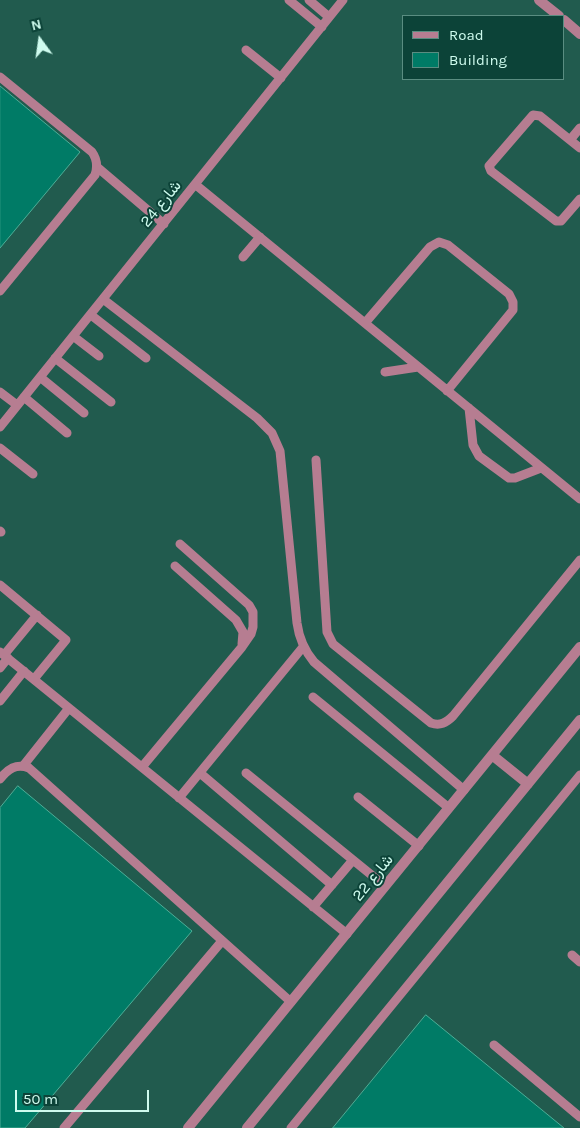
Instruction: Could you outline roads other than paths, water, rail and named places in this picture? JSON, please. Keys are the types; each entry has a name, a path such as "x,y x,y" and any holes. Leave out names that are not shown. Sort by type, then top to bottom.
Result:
{"street":[{"path":"539,0 558,15"},
{"path":"565,21 578,29"},
{"name":"شارع 22","path":"188,1128 580,647"},
{"path":"247,1128 580,720"},
{"path":"492,755 528,784"}],"lane":[{"path":"289,0 322,27"},
{"path":"309,0 330,17"},
{"name":"شارع 24","path":"0,427 343,0"},
{"path":"246,50 281,78"},
{"path":"0,77 92,152 95,156 97,167 95,175 0,291"},
{"path":"580,148 540,116 533,115 490,166 490,169 556,221 561,221 580,199"},
{"path":"570,140 580,128"},
{"path":"97,167 164,224"},
{"path":"196,185 580,499"},
{"path":"243,257 260,237"},
{"path":"365,323 430,247 439,242 448,245 509,294 513,302 513,310 447,391"},
{"path":"103,299 258,418 272,433 280,452 297,623 303,648 314,662 464,790"},
{"path":"91,314 146,358"},
{"path":"73,336 99,356"},
{"path":"55,358 111,402"},
{"path":"385,372 418,367"},
{"path":"40,377 84,413"},
{"path":"0,392 17,405"},
{"path":"24,398 67,432"},
{"path":"469,408 473,446 479,456 508,478 515,478 541,468"},
{"path":"0,448 33,474"},
{"path":"316,460 327,632 329,638 333,644 431,723 440,725 453,716 580,560"},
{"path":"142,768 242,647 251,634 253,627 252,612 249,605 180,544"},
{"path":"174,566 236,620 243,632 244,640 242,647"},
{"path":"0,585 66,640 34,679"},
{"path":"0,668 4,655 37,615"},
{"path":"179,798 303,648"},
{"path":"4,655 347,934"},
{"path":"0,701 24,671"},
{"path":"313,696 449,808"},
{"path":"23,766 69,708"},
{"path":"0,779 9,770 18,766 29,768 291,1002"},
{"path":"200,773 332,884"},
{"path":"246,773 385,886"},
{"path":"292,1128 580,775"},
{"path":"358,797 419,846"},
{"path":"313,907 353,860"},
{"path":"64,1128 222,941"},
{"path":"572,955 580,962"},
{"path":"494,1045 580,1117"}]}
